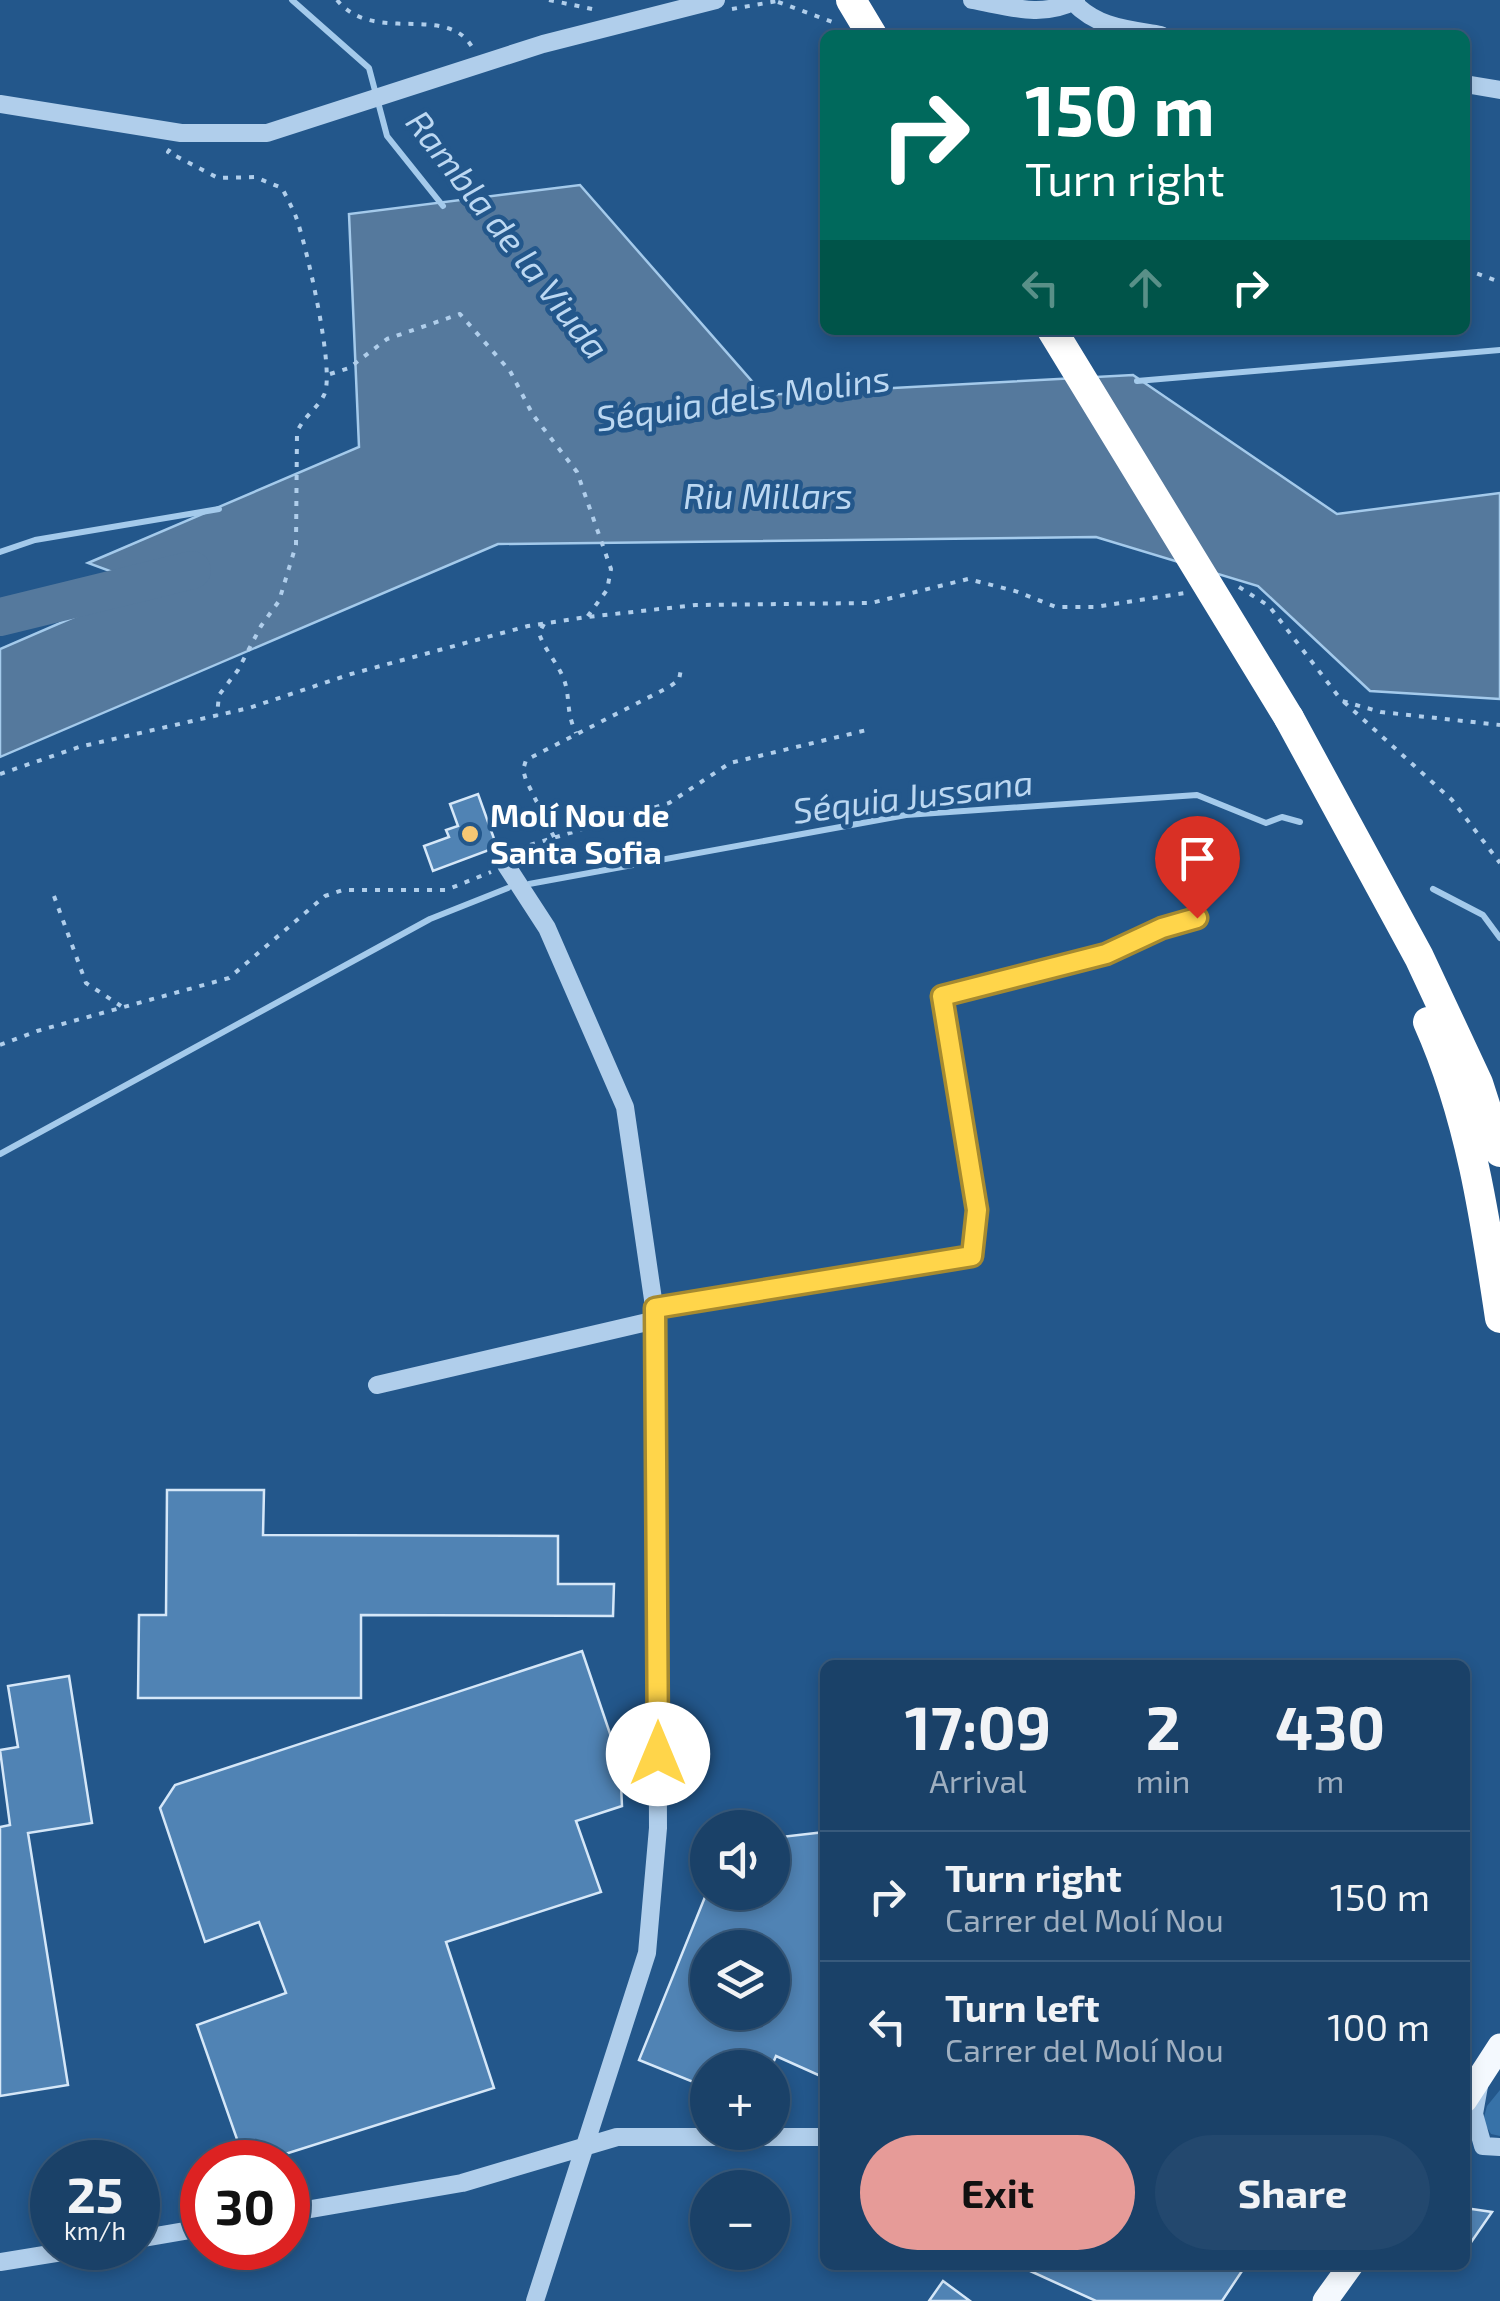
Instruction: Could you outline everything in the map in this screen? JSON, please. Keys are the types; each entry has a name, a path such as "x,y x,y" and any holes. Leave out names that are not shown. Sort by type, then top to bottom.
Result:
{"highway":[{"path":"843,11 866,30"},
{"path":"1055,335 1289,718 1358,841 1478,1083 1500,1152"},
{"path":"1418,956 1416,992 1442,1052 1470,1142 1500,1318"},
{"path":"1478,1083 1500,1113"}],"main road":[{"path":"1472,2083 1500,2046"},
{"path":"1326,2301 1348,2270"}],"street":[{"path":"0,104 182,132 268,133 481,64 636,18 716,0"},
{"path":"972,0 1040,11 1062,8 1074,1 1087,16 1106,26 1131,30"},
{"path":"1470,85 1500,90"},
{"path":"506,865 546,928 624,1107 655,1314 658,1828 647,1953 535,2301"},
{"path":"377,1385 655,1314 972,1256 977,1210 942,996 1106,954 1162,928 1197,918"},
{"path":"1472,2083 1474,2114 1483,2146 1500,2148"},
{"path":"310,2209 462,2183 618,2137 820,2137"},
{"path":"0,2262 30,2257"}],"path":[{"path":"336,0 367,22 439,25 468,40 481,64"},
{"path":"550,0 636,18"},
{"path":"783,0 778,2 843,11"},
{"path":"182,132 168,152 218,178 255,177 282,188 306,250 329,374 324,395 304,416 297,432 296,545 278,600 219,695 216,716"},
{"path":"1470,271 1500,282"},
{"path":"329,374 349,368 387,339 460,314 510,371 532,415 577,472 611,569 606,590 587,617"},
{"path":"0,774 79,747 298,694 365,670 544,624 587,617 696,605 871,603 968,579 1056,607 1094,606 1187,593"},
{"path":"1223,588 1240,586 1269,606 1342,700 1452,800 1500,863"},
{"path":"544,624 539,633 564,680 565,705 576,734"},
{"path":"554,837 522,770 526,760 669,687 679,680 681,670"},
{"path":"1342,700 1381,712 1500,725"},
{"path":"0,1045 37,1031 229,978 325,896 343,890 446,890 506,865 530,844 668,802 730,763 871,730"},
{"path":"54,896 86,983 123,1007"}],"shaded area":[{"path":"1500,2090 1500,2136 1491,2134 1483,2121 1487,2106"}],"water":[{"path":"580,185 764,395 1133,375 1337,514 1500,493 1500,699 1370,691 1258,586 1096,537 498,544 0,757 0,649 148,585 88,563 359,447 349,214"}],"building":[{"name":"Molí Nou de Santa Sofia","path":"478,794 497,847 433,871 424,846 449,837 446,830 458,826 450,804"},
{"path":"167,1490 264,1490 263,1535 558,1536 558,1584 614,1584 613,1616 361,1615 361,1698 138,1698 139,1615 166,1615"},
{"path":"582,1651 620,1763 622,1806 576,1821 601,1892 446,1942 494,2088 310,2146 310,2140 237,2140 197,2025 286,1993 259,1922 205,1942 160,1808 175,1785"},
{"path":"69,1676 92,1823 28,1833 68,2085 0,2096 0,1827 10,1825 0,1750 18,1747 8,1686"},
{"path":"820,1833 820,2076 790,2062 790,2050 690,2050 690,2081 639,2060 690,1934 690,2030 790,2030 790,1930 692,1930 700,1910 790,1910 790,1836"},
{"path":"1470,2209 1492,2212 1470,2244"},
{"path":"1028,2270 1243,2270 1222,2301 1096,2301"},
{"path":"943,2281 970,2301 929,2301"}],"waterway":[{"name":"Rambla de la Viuda","path":"292,0 369,68 387,136 443,206"},
{"name":"Séquia dels Molins","path":"1137,381 1500,350"},
{"name":"Séquia dels Molins","path":"0,552 35,540 219,509"},
{"name":"Riu Millars","path":"0,617 192,570"},
{"name":"Séquia Jussana","path":"529,884 906,815 1197,795 1266,823 1282,817 1300,822"},
{"name":"Séquia Jussana","path":"0,1154 430,919 508,888"},
{"name":"Séquia Jussana","path":"1433,889 1483,915 1500,938"}],"place":[{"name":"Molí Nou de Santa Sofia","path":"470,834"}],"route":[{"path":"658,1754 655,1308 972,1256 977,1210 942,996 1106,954 1162,928 1197,918"}]}
